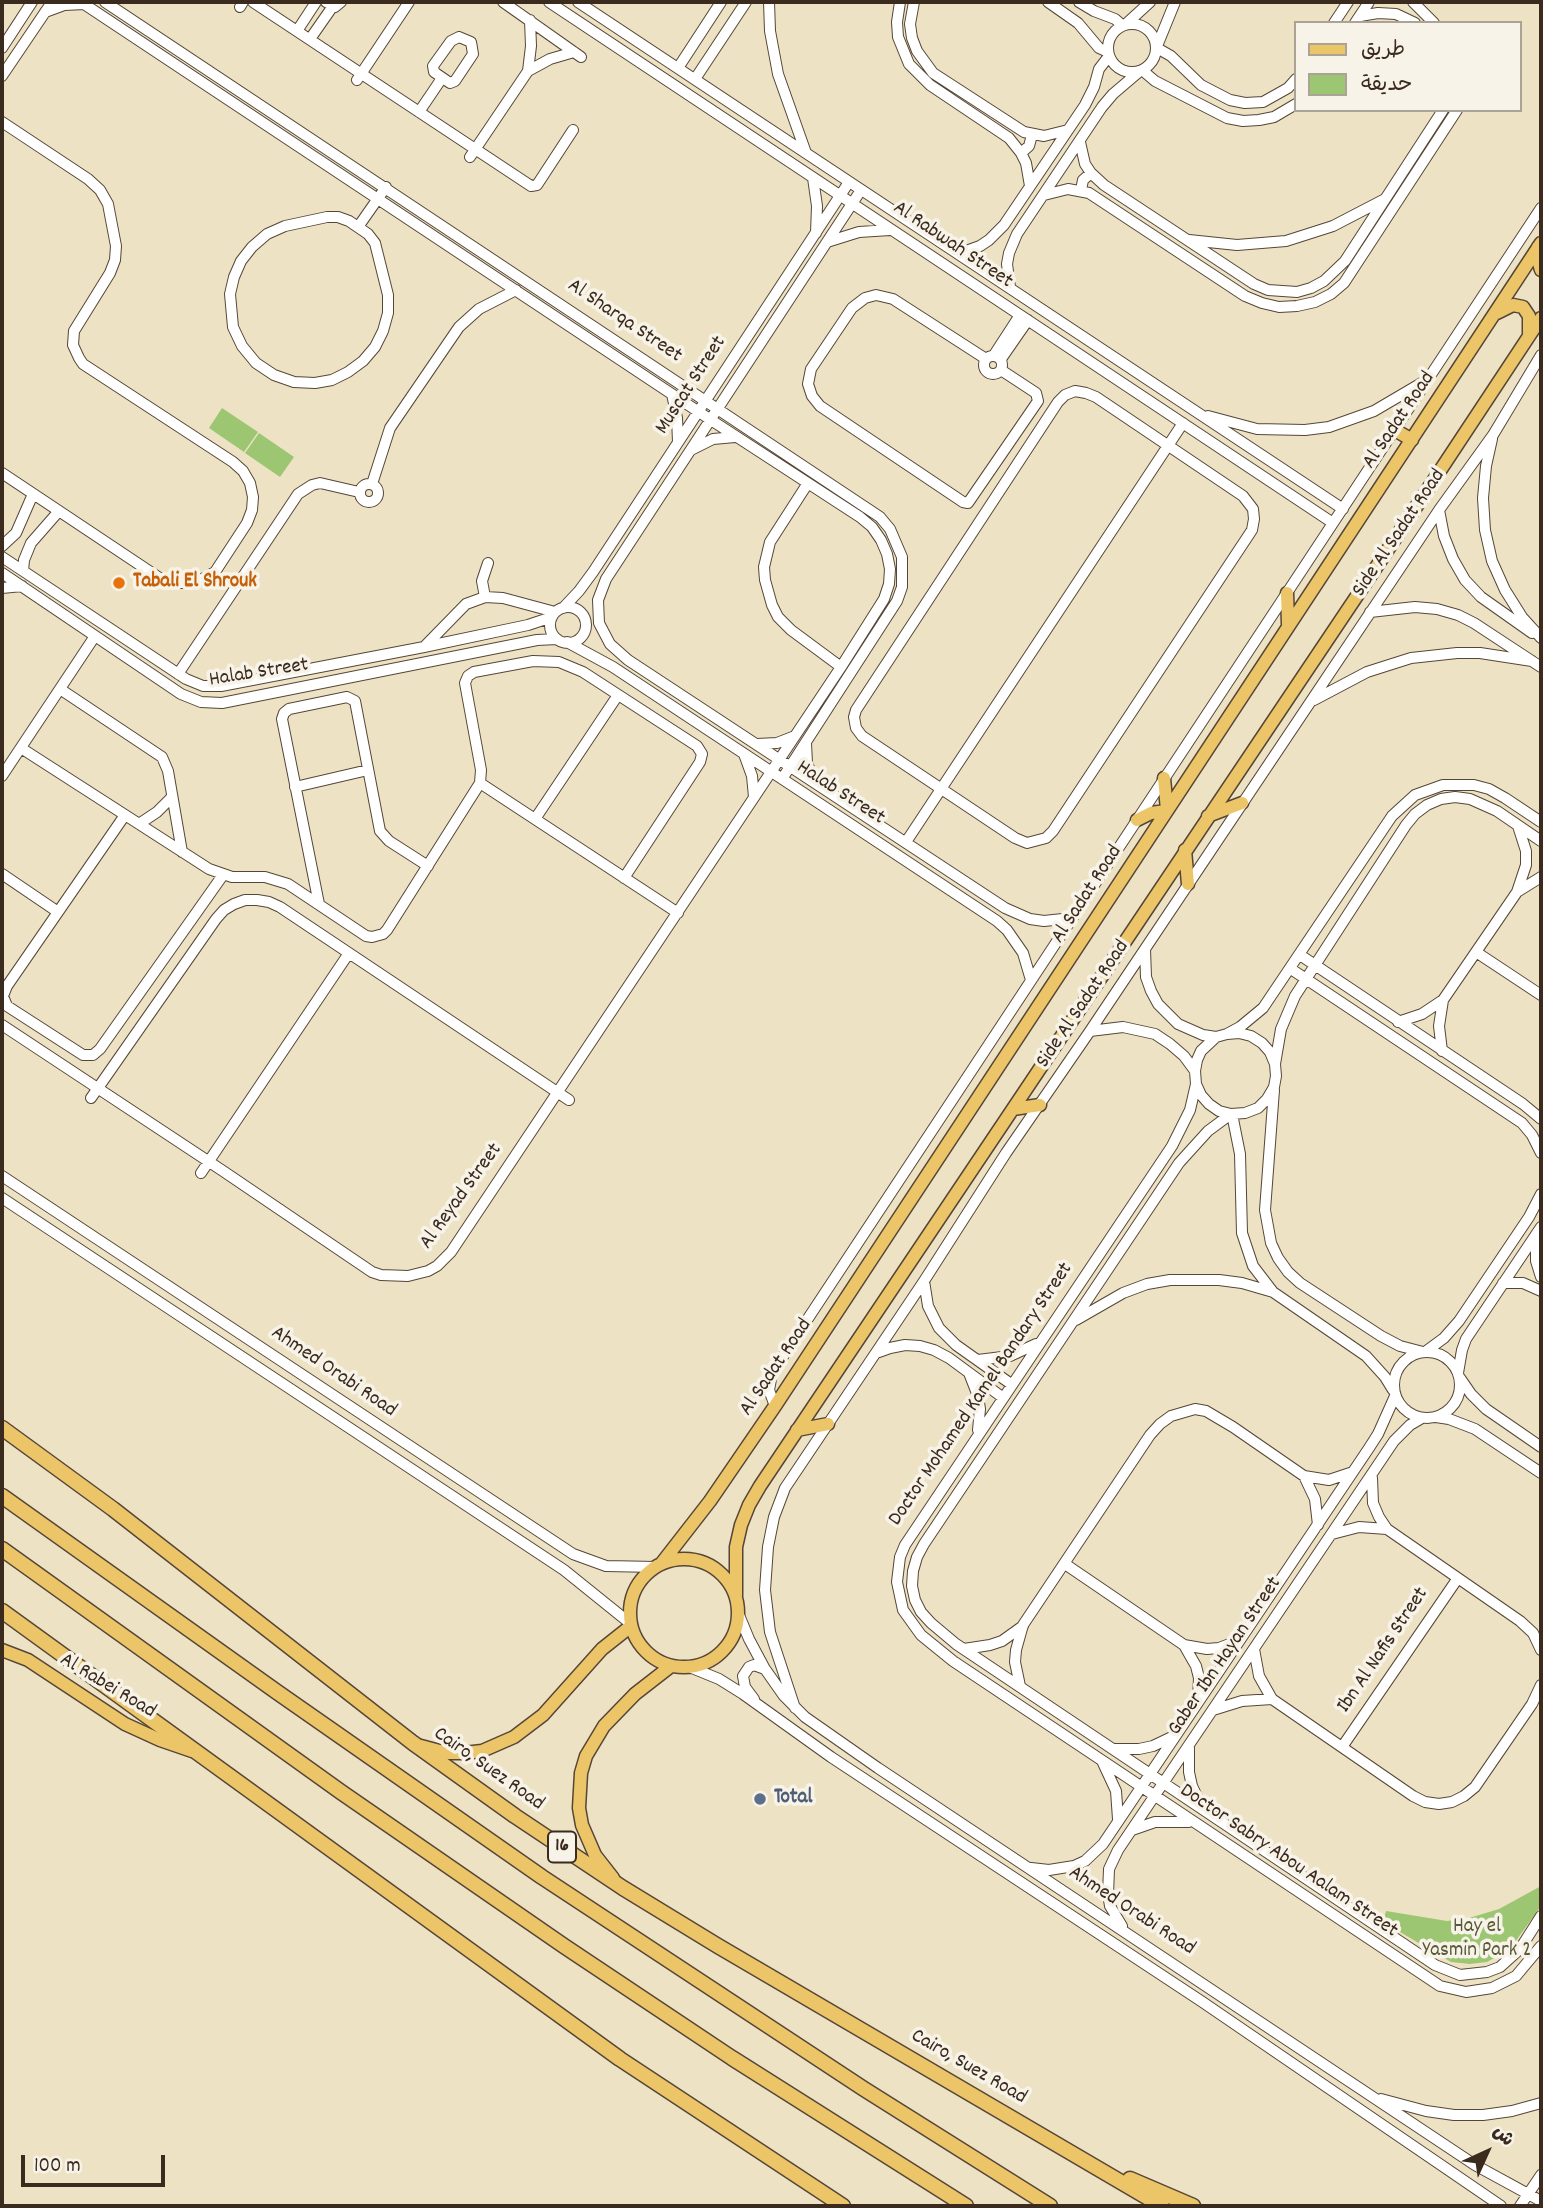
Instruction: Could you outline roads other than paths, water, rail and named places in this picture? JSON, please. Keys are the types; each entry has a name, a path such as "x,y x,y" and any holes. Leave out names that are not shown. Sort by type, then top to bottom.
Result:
{"highway":[{"name":"Cairo, Suez Road","path":"2,1427 153,1539 413,1743 515,1816 623,1888 1162,2206"},
{"name":"16","path":"2,1496 542,1877 864,2089 1050,2206"},
{"path":"2,1549 341,1792 575,1953 732,2058 966,2206"},
{"path":"2,1611 610,2052 843,2206"},
{"path":"1088,2163 1193,2206"}],"main road":[{"path":"1540,245 1541,271"},
{"name":"Al Sadat Road","path":"659,1565 715,1495 775,1406 1540,245"},
{"path":"1493,316 1513,304 1523,307 1529,316 1529,336"},
{"path":"736,1595 722,1575 702,1562 677,1559 659,1565 647,1573 636,1588 630,1605 631,1625 646,1652 671,1666 692,1668 711,1661 727,1648 736,1630 739,1615 736,1595 736,1546 741,1525 754,1495 1541,318"},
{"path":"1395,430 1412,440"},
{"path":"1287,593 1288,625"},
{"path":"1137,820 1151,813 1166,811 1164,778"},
{"path":"1208,816 1242,803"},
{"path":"1185,850 1188,884"},
{"path":"1013,1109 1040,1105"},
{"path":"797,1430 828,1424"},
{"path":"413,1743 447,1753 464,1753 482,1751 514,1737 543,1715 602,1649 631,1625"},
{"name":"Al Rabei Road","path":"2,1650 28,1660 125,1724 196,1752"},
{"path":"623,1888 601,1864 586,1835 579,1808 581,1773 586,1756 604,1726 635,1693 671,1666"}],"street":[{"path":"2,48 32,2"},
{"path":"2,76 52,2"},
{"name":"Al Sharqa Street","path":"105,2 874,512 890,529 902,557 902,587 897,601 790,766"},
{"path":"253,2 310,39 359,77 419,112 473,153 534,187 573,130"},
{"path":"297,31 316,2"},
{"path":"359,77 409,2"},
{"path":"473,153 528,71 550,58 578,54 503,2"},
{"name":"Al Rabwah Street","path":"549,2 1333,523"},
{"name":"Al Rabwah Street","path":"578,2 1343,509"},
{"path":"678,68 721,2"},
{"path":"695,79 746,2"},
{"path":"769,2 770,31 778,74 806,153"},
{"path":"900,2 898,37 918,76 1009,138 1021,153 1029,174 1030,186"},
{"path":"914,2 910,24 912,38 924,62 933,72 1006,122 1032,135 1044,136 1068,130"},
{"path":"1048,2 1078,23 1099,48 1109,54"},
{"path":"1079,2 1124,24 1133,23 1146,28 1157,47 1171,56 1201,85 1230,100 1263,102 1288,89 1294,82"},
{"path":"1150,2 1112,33 1108,46 1109,54 1118,68 1141,71 1227,118 1259,120 1274,117 1294,105"},
{"path":"1010,287 1007,264 1013,242 1108,100 1153,61 1175,2"},
{"path":"1357,19 1369,2"},
{"path":"1413,2 1432,21"},
{"path":"45,12 64,5 83,3"},
{"name":"Al Sharqa Street","path":"83,3 872,527 881,540 890,569 884,599 780,760"},
{"path":"310,39 333,3"},
{"path":"1335,21 1346,3"},
{"path":"1396,14 1399,4"},
{"path":"1357,19 1378,13 1396,14 1411,21"},
{"path":"528,71 530,20"},
{"path":"459,37 467,39 473,46 471,59 454,82 450,83 442,78 434,72 433,66 451,41 459,37"},
{"path":"958,254 980,246 998,232 1090,96 1099,69 1109,54"},
{"path":"419,112 442,78"},
{"path":"251,115 260,103"},
{"path":"1080,142 1085,164 1104,185 1254,284 1275,291 1297,292 1318,285 1336,272 1442,112"},
{"path":"1044,195 1056,191 1081,190 1097,196 1245,296 1270,305 1297,306 1315,302 1344,283 1457,112"},
{"path":"1437,121 1447,128"},
{"path":"2,122 88,179 100,190 107,204 116,246 115,260 75,331 73,345 79,358 83,364 233,462 243,471 250,483 252,510 247,523 215,572 195,583 172,583 161,579 2,473"},
{"path":"2,134 13,130"},
{"path":"1021,153 1029,146 1032,135"},
{"path":"1081,190 1083,180 1091,173"},
{"path":"813,178 817,206 815,235"},
{"name":"Muscat Street","path":"557,612 586,582 849,181"},
{"path":"358,227 386,187"},
{"name":"Muscat Street","path":"599,623 598,600 606,579 861,190"},
{"path":"1185,239 1237,245 1286,241 1334,226 1386,199"},
{"path":"775,1406 769,1390 776,1367 1541,208"},
{"path":"327,217 338,218 358,227 375,243 388,295 385,322 375,347 363,361 332,380 316,383 294,382 274,375 256,363 242,346 233,327 230,294 241,261 267,234 285,226 327,217"},
{"path":"826,242 859,232 892,230"},
{"path":"998,232 1003,240 1013,242"},
{"path":"372,484 390,428 459,327 479,309 516,290"},
{"path":"876,295 893,299 995,361 1035,393 1038,401 972,500 966,503 820,406 812,396 808,384 811,369 852,307 860,300 876,295"},
{"path":"995,361 1024,318"},
{"name":"Side Al Sadat Road","path":"795,1707 770,1632 766,1611 765,1568 779,1502 793,1475 1370,612 1493,435 1541,355"},
{"path":"1199,414 1257,429 1317,429 1374,411 1428,379"},
{"path":"1075,391 1096,397 1168,446 1243,496 1253,509 1252,530 1046,838 1027,843 1015,838 862,736 856,728 856,709 1065,395 1075,391"},
{"path":"672,394 678,443"},
{"path":"906,842 1183,423"},
{"path":"1493,435 1483,498 1485,530 1492,561 1505,590 1522,617 1541,639"},
{"path":"692,449 713,439 736,437"},
{"path":"1271,481 1279,467"},
{"path":"808,483 770,542 764,567 765,580 778,617 791,630 841,667"},
{"path":"178,674 298,494 312,485 320,484 359,492"},
{"path":"359,492 362,486 372,484"},
{"path":"359,492 363,501 373,501 378,492 372,484"},
{"path":"2,546 16,533 33,494"},
{"path":"1439,510 1444,536 1465,580 1481,597 1541,639"},
{"path":"23,571 31,543 59,511"},
{"name":"Halab Street","path":"2,557 195,684 221,686 424,647 528,625 557,612"},
{"path":"485,597 482,582 488,563"},
{"name":"Halab Street","path":"2,573 181,694 212,704 537,640 562,641 613,667 997,921 1016,941 1031,980"},
{"path":"2,588 22,586"},
{"path":"424,647 466,604 485,597 503,598 557,612 573,608 585,620 582,636 575,641 562,641 551,631 557,612"},
{"path":"1370,612 1415,607 1458,615 1541,667"},
{"path":"586,625 599,623"},
{"name":"Halab Street","path":"599,623 621,656 1017,915 1044,921 1072,918"},
{"path":"2,776 95,636"},
{"path":"1311,702 1367,672 1411,658 1480,653 1532,661"},
{"path":"21,748 182,852 223,875 265,877 288,884 366,936 378,936 387,930 480,783 481,770 465,683 471,673 533,661 559,662 583,672 697,746 702,758 624,878"},
{"path":"60,689 162,757 167,766 182,852"},
{"path":"535,819 618,695"},
{"path":"319,904 282,719 289,709 347,697 353,699 382,835 428,866"},
{"path":"757,744 777,743 796,736"},
{"path":"806,743 807,764 815,782"},
{"path":"744,754 752,776 754,799"},
{"name":"Al Reyad Street","path":"2,1025 372,1272 391,1276 418,1275 437,1266 451,1252 780,760"},
{"path":"782,779 790,766"},
{"path":"295,787 368,770"},
{"path":"480,783 678,913"},
{"path":"1274,1087 1258,1108 1232,1114 1219,1111 1201,1095 1196,1084 1195,1070 1202,1051 1240,1027 1263,1008 1402,804 1429,789 1459,783 1489,789 1541,822"},
{"path":"139,824 157,812 172,797"},
{"path":"1541,841 1497,811 1470,799 1455,797 1427,805 1406,825 1286,1012 1280,1029 1275,1064 1273,1126 1265,1210 1269,1235 1278,1258 1300,1283 1400,1346 1441,1355 1448,1360 1478,1402 1541,1447"},
{"path":"1497,811 1505,798"},
{"path":"125,815 4,990 4,1002 7,1006 83,1055 93,1055 100,1049 223,875"},
{"path":"1398,1021 1422,1014 1443,1000 1517,892 1526,865 1526,851 1518,825"},
{"path":"2,874 58,912"},
{"path":"1517,892 1541,877"},
{"path":"91,1098 216,919 224,910 245,900 269,902 569,1100"},
{"path":"1145,948 1146,977 1158,1004 1178,1024 1203,1035 1239,1033 1251,1036 1270,1052 1275,1064"},
{"path":"1476,952 1541,995"},
{"path":"201,1173 349,953"},
{"path":"1300,955 1523,1104 1541,1119"},
{"path":"1291,969 1516,1119 1541,1149"},
{"path":"1442,1051 1439,1026 1443,1000"},
{"path":"1090,1031 1123,1027 1155,1034 1177,1050 1195,1070"},
{"name":"Doctor Mohamed Kamel Bandary Street","path":"1154,1796 944,1654 921,1635 903,1610 899,1595 898,1570 905,1545 925,1513 1172,1146 1190,1110 1196,1084"},
{"path":"1232,1114 1240,1154 1242,1233 1253,1266 1273,1293"},
{"name":"Doctor Mohamed Kamel Bandary Street","path":"1164,1783 964,1649 931,1623 915,1600 913,1571 917,1557 938,1522 1179,1163 1198,1141 1232,1114"},
{"name":"Ahmed Orabi Road","path":"2,1176 573,1553 594,1563 617,1567 659,1565"},
{"path":"1394,1393 1396,1372 1400,1364 1444,1338 1459,1321 1529,1217 1541,1194"},
{"name":"Ahmed Orabi Road","path":"2,1198 564,1570 631,1625"},
{"path":"64,1238 73,1222"},
{"path":"1539,1230 1536,1261 1541,1277"},
{"path":"1436,1417 1444,1414 1456,1402 1462,1350 1466,1339 1539,1230"},
{"path":"1072,1322 1123,1293 1147,1284 1195,1278 1242,1283 1273,1293 1366,1356 1385,1377 1406,1411 1422,1418 1449,1419 1475,1429 1541,1473"},
{"path":"924,1281 928,1306 939,1328 947,1337 1011,1384"},
{"path":"1503,1283 1523,1283 1541,1291"},
{"path":"978,1360 1010,1356 1040,1342"},
{"path":"876,1353 905,1345 934,1350 1002,1397"},
{"path":"969,1373 980,1409 978,1434"},
{"name":"Gaber Ibn Hayan Street","path":"1028,1867 1062,1869 1085,1861 1103,1844 1378,1434 1394,1393"},
{"path":"964,1649 990,1646 1013,1634 1023,1625 1150,1435 1171,1416 1195,1409 1206,1411 1304,1476 1329,1480 1353,1472"},
{"name":"Gaber Ibn Hayan Street","path":"1126,1933 1110,1906 1107,1881 1113,1859 1372,1474 1401,1433 1422,1418"},
{"path":"1372,1474 1373,1503 1378,1517 1387,1529 1525,1625 1533,1633 1541,1650"},
{"path":"1304,1476 1315,1499 1318,1525"},
{"path":"925,1513 938,1522"},
{"path":"507,1532 516,1517"},
{"path":"1331,1534 1359,1527 1387,1529"},
{"path":"1065,1563 1184,1645 1219,1648 1240,1640"},
{"name":"Ibn Al Nafis Street","path":"1342,1747 1458,1578"},
{"name":"Ahmed Orabi Road","path":"739,1615 765,1669 795,1707 865,1759 1475,2165 1541,2201"},
{"path":"1020,1687 1015,1662 1023,1625"},
{"path":"1184,1645 1196,1666 1199,1678 1198,1703"},
{"path":"1254,1649 1259,1676 1272,1699 1425,1802 1439,1804 1452,1802 1475,1787 1532,1704 1541,1685"},
{"path":"758,1705 746,1687 743,1676 749,1667 754,1665 765,1669"},
{"name":"Ahmed Orabi Road","path":"692,1668 719,1679 856,1774 1201,2001 1501,2206"},
{"path":"1212,1711 1242,1701 1272,1699"},
{"path":"1112,1748 1126,1750 1153,1746 1177,1734"},
{"path":"1190,1744 1188,1758 1192,1786 1205,1811"},
{"path":"856,1774 865,1759"},
{"path":"1101,1760 1113,1780 1118,1822"},
{"name":"Doctor Sabry Abou Aalam Street","path":"1164,1783 1435,1965 1461,1975 1474,1975 1500,1967 1520,1949 1541,1916"},
{"name":"Doctor Sabry Abou Aalam Street","path":"1154,1796 1426,1979 1452,1990 1479,1991 1504,1983 1525,1966 1541,1946"},
{"path":"1131,1830 1156,1822 1194,1823"},
{"path":"1328,1913 1337,1899"},
{"path":"1201,2001 1210,1988"},
{"path":"1372,2096 1426,2111 1454,2115 1502,2112 1541,2103"},
{"path":"1520,2206 1541,2175"}],"place":[{"name":"Tabali El Shrouk","path":"119,583"},
{"name":"Total","path":"760,1799"}],"park label":[{"name":"Hay el Yasmin Park 2","path":"1477,1940"}]}
